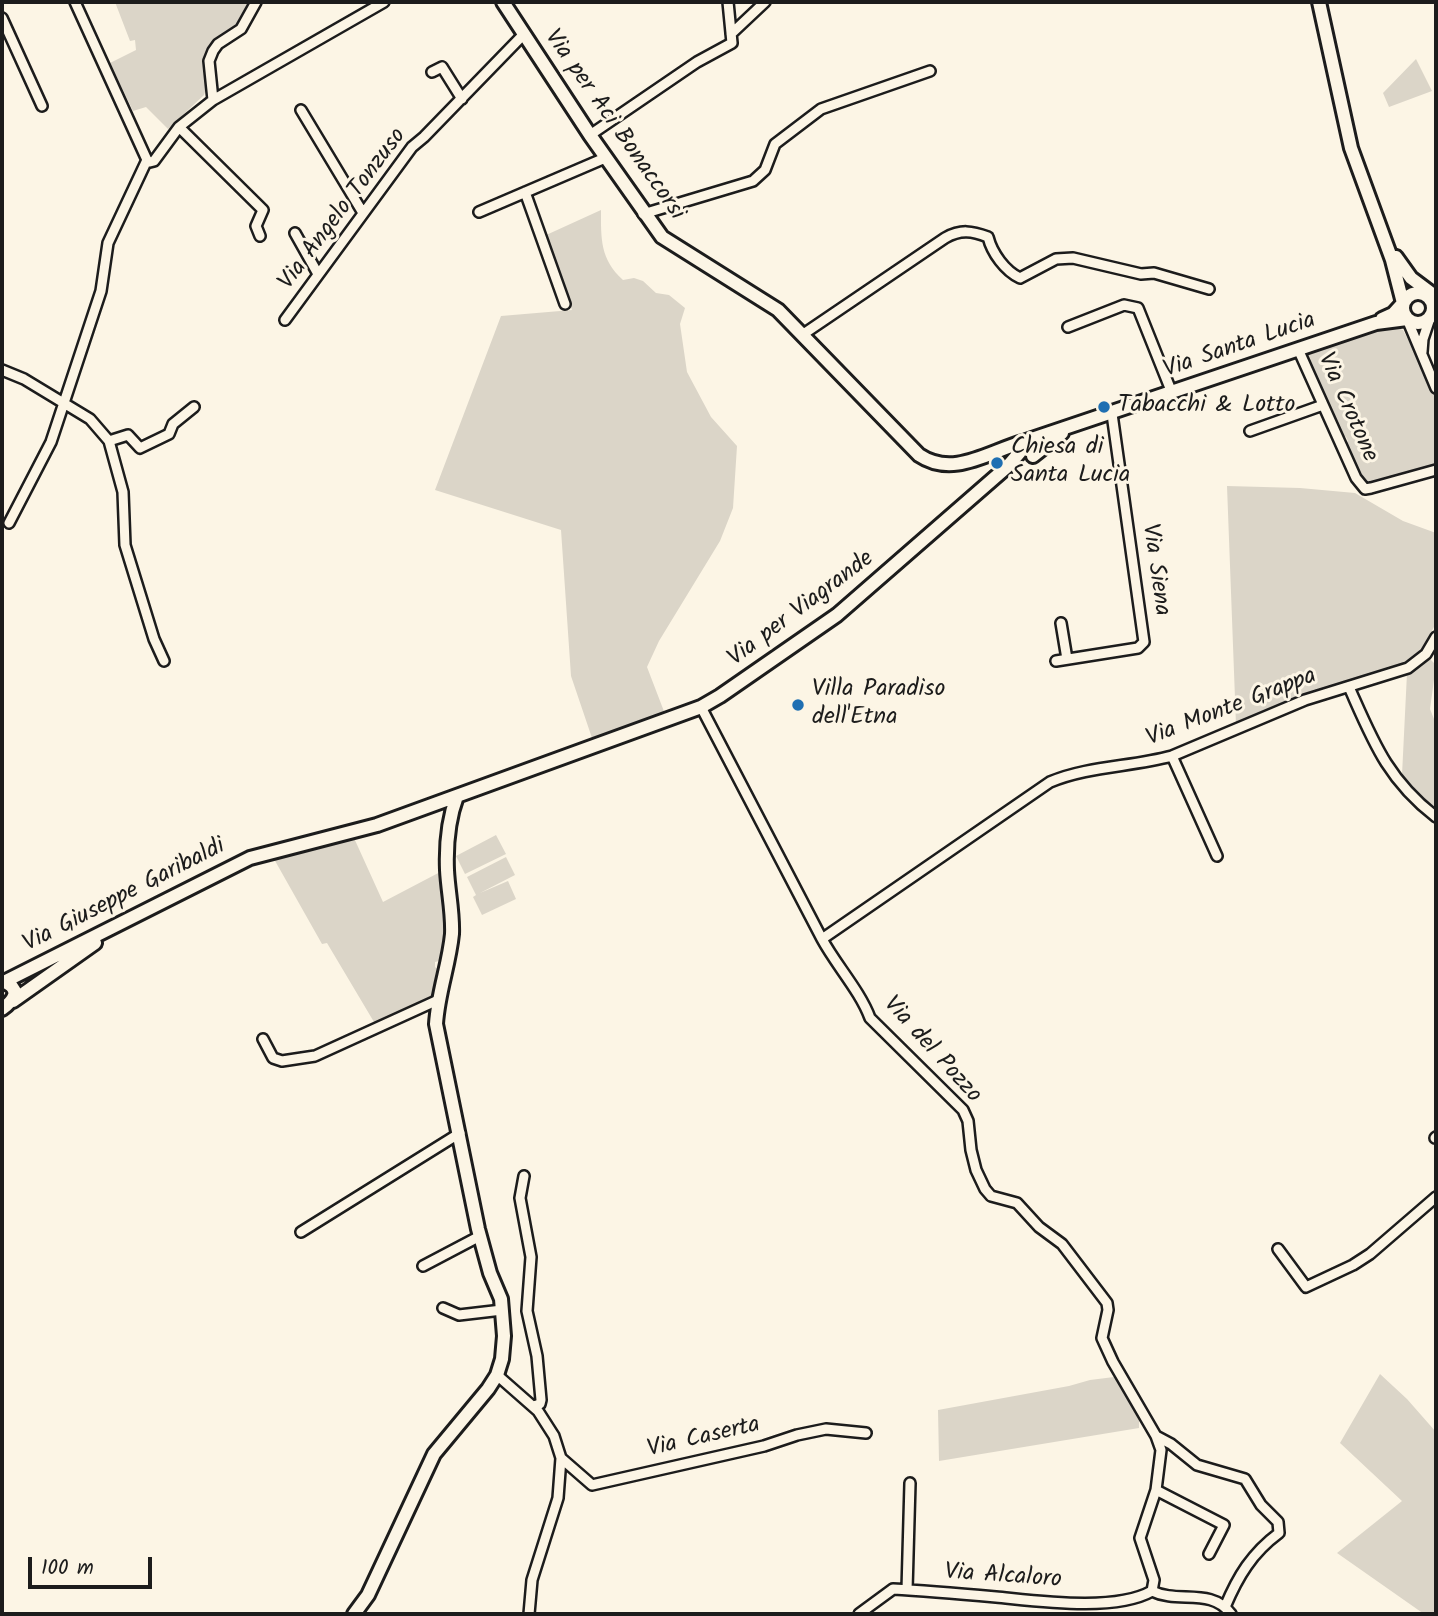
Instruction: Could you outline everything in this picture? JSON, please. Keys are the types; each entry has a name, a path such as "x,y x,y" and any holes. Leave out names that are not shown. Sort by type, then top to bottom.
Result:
{"main road":[{"name":"Via per Aci Bonaccorsi","path":"503,2 605,158 662,237 766,301 919,455 929,461 946,466 956,465 1000,450 1024,450"},
{"path":"1319,2 1351,148 1384,239 1403,303 1403,312 1408,319"},
{"path":"1376,323 1408,319 1420,323 1433,313 1428,292 1403,268 1384,239"},
{"path":"1376,323 1393,314 1409,295 1428,292"},
{"name":"Via Santa Lucia","path":"1024,450 1077,424 1376,323"},
{"name":"Via per Viagrande","path":"594,745 701,707 720,696 838,615 1024,450"},
{"name":"Via Giuseppe Garibaldi","path":"3,982 250,858 377,825 594,745"},
{"path":"354,1614 368,1595 434,1454 497,1375 502,1359 504,1336 501,1299 490,1273 480,1236 436,1024 438,1000 452,934 447,869 448,836 449,818 457,796"},
{"name":"Via Giuseppe Garibaldi","path":"7,1005 89,946 265,853"},
{"path":"3,982 10,985 15,992 7,1005"}],"street":[{"path":"9,523 47,452 101,291 108,243 146,160 75,2"},
{"path":"213,100 209,61 213,51 218,44 241,29 256,2"},
{"path":"146,160 154,161 179,127 213,100 384,2"},
{"path":"590,135 697,62 732,43 728,2"},
{"path":"731,34 765,2"},
{"path":"2,18 42,106"},
{"name":"Via Angelo Tonzuso","path":"285,320 412,147 524,34"},
{"path":"432,72 442,67 462,99"},
{"path":"643,214 753,181 765,170 775,144 821,109 930,71"},
{"path":"301,110 363,212"},
{"path":"179,127 263,210 256,226 260,236"},
{"path":"479,212 605,158"},
{"path":"525,192 565,304"},
{"path":"802,335 945,238 963,231 988,237 995,255 1020,278 1056,259 1073,258 1141,274 1154,272 1209,289"},
{"path":"295,233 318,274"},
{"path":"1069,327 1124,305 1138,308 1172,393"},
{"path":"1423,361 1423,339 1433,313"},
{"path":"1408,319 1436,388"},
{"name":"Via Crotone","path":"1298,349 1356,478 1365,489 1436,470"},
{"path":"2,370 24,379 90,419 109,441 122,492 125,545 154,639 164,661"},
{"path":"1250,432 1324,405"},
{"path":"109,441 128,435 141,448 169,434 173,424 194,407"},
{"name":"Via Siena","path":"1056,661 1138,648 1144,642 1112,414"},
{"path":"1061,623 1067,659"},
{"name":"Via Monte Grappa","path":"822,939 1050,782 1072,772 1149,762 1172,756 1306,700 1408,668 1426,654 1436,637"},
{"path":"1349,687 1384,763 1411,795 1436,817"},
{"name":"Via del Pozzo","path":"701,707 822,939 866,1006 870,1018 963,1110 968,1121 976,1170 985,1189 991,1196 1017,1203 1039,1227 1067,1248 1086,1277 1103,1295 1108,1311 1102,1338 1156,1436 1161,1459 1156,1490 1140,1538 1154,1580 1152,1591"},
{"path":"1172,756 1217,856"},
{"path":"263,1039 274,1058 282,1061 314,1056 438,1000"},
{"path":"301,1232 460,1133"},
{"path":"524,1176 520,1198 531,1257 527,1311 537,1356 541,1400 540,1404 533,1406"},
{"path":"1279,1249 1306,1287 1370,1254 1436,1197"},
{"path":"423,1266 480,1236"},
{"path":"443,1308 459,1315 502,1310"},
{"path":"497,1375 533,1406 549,1426 561,1458 558,1498 532,1580 529,1614"},
{"name":"Via Caserta","path":"561,1458 592,1485 764,1446 826,1429 866,1433"},
{"path":"1152,1591 1161,1595 1206,1597 1228,1610 1243,1570 1254,1554 1279,1533 1278,1522 1261,1505 1245,1479 1197,1465 1171,1444 1156,1436"},
{"path":"907,1590 910,1483"},
{"path":"1156,1490 1224,1525 1209,1554"},
{"name":"Via Alcaloro","path":"859,1614 894,1589 1044,1603 1116,1601 1152,1591"}],"shaded area":[{"path":"115,2 249,2 238,24 209,47 205,58 208,83 204,95 168,129 146,107 133,111 110,63 136,50 135,40 130,41"},
{"path":"1416,59 1432,91 1389,107 1383,93"},
{"path":"601,210 603,248 615,272 623,280 634,278 643,281 656,293 669,295 685,308 680,324 687,372 711,417 737,446 733,508 720,541 659,641 647,667 665,714 592,738 571,676 561,530 435,490 501,316 572,310 544,236"},
{"path":"1388,325 1403,330 1436,394 1436,465 1369,484 1361,480 1345,445 1348,441 1342,436 1307,359 1308,353"},
{"path":"1227,486 1355,493 1403,521 1436,533 1436,623 1422,650 1404,664 1304,695 1236,725"},
{"path":"1430,659 1436,665 1430,709 1436,724 1436,810 1402,775 1407,673"},
{"path":"496,835 506,854 465,874 456,856"},
{"path":"354,838 383,902 444,870 449,920 443,960 435,962 435,967 441,972 435,996 377,1023 327,943 322,944 274,859"},
{"path":"506,857 515,875 480,893 508,881 516,899 482,915 467,877"},
{"path":"1380,1374 1436,1432 1436,1614 1424,1614 1337,1553 1402,1501 1340,1443"},
{"path":"1114,1377 1139,1419 1139,1428 939,1461 938,1410"}],"place":[{"name":"Tabacchi & Lotto","path":"1104,407"},
{"name":"Chiesa di Santa Lucia","path":"997,463"},
{"name":"Villa Paradiso dell'Etna","path":"798,705"}]}
